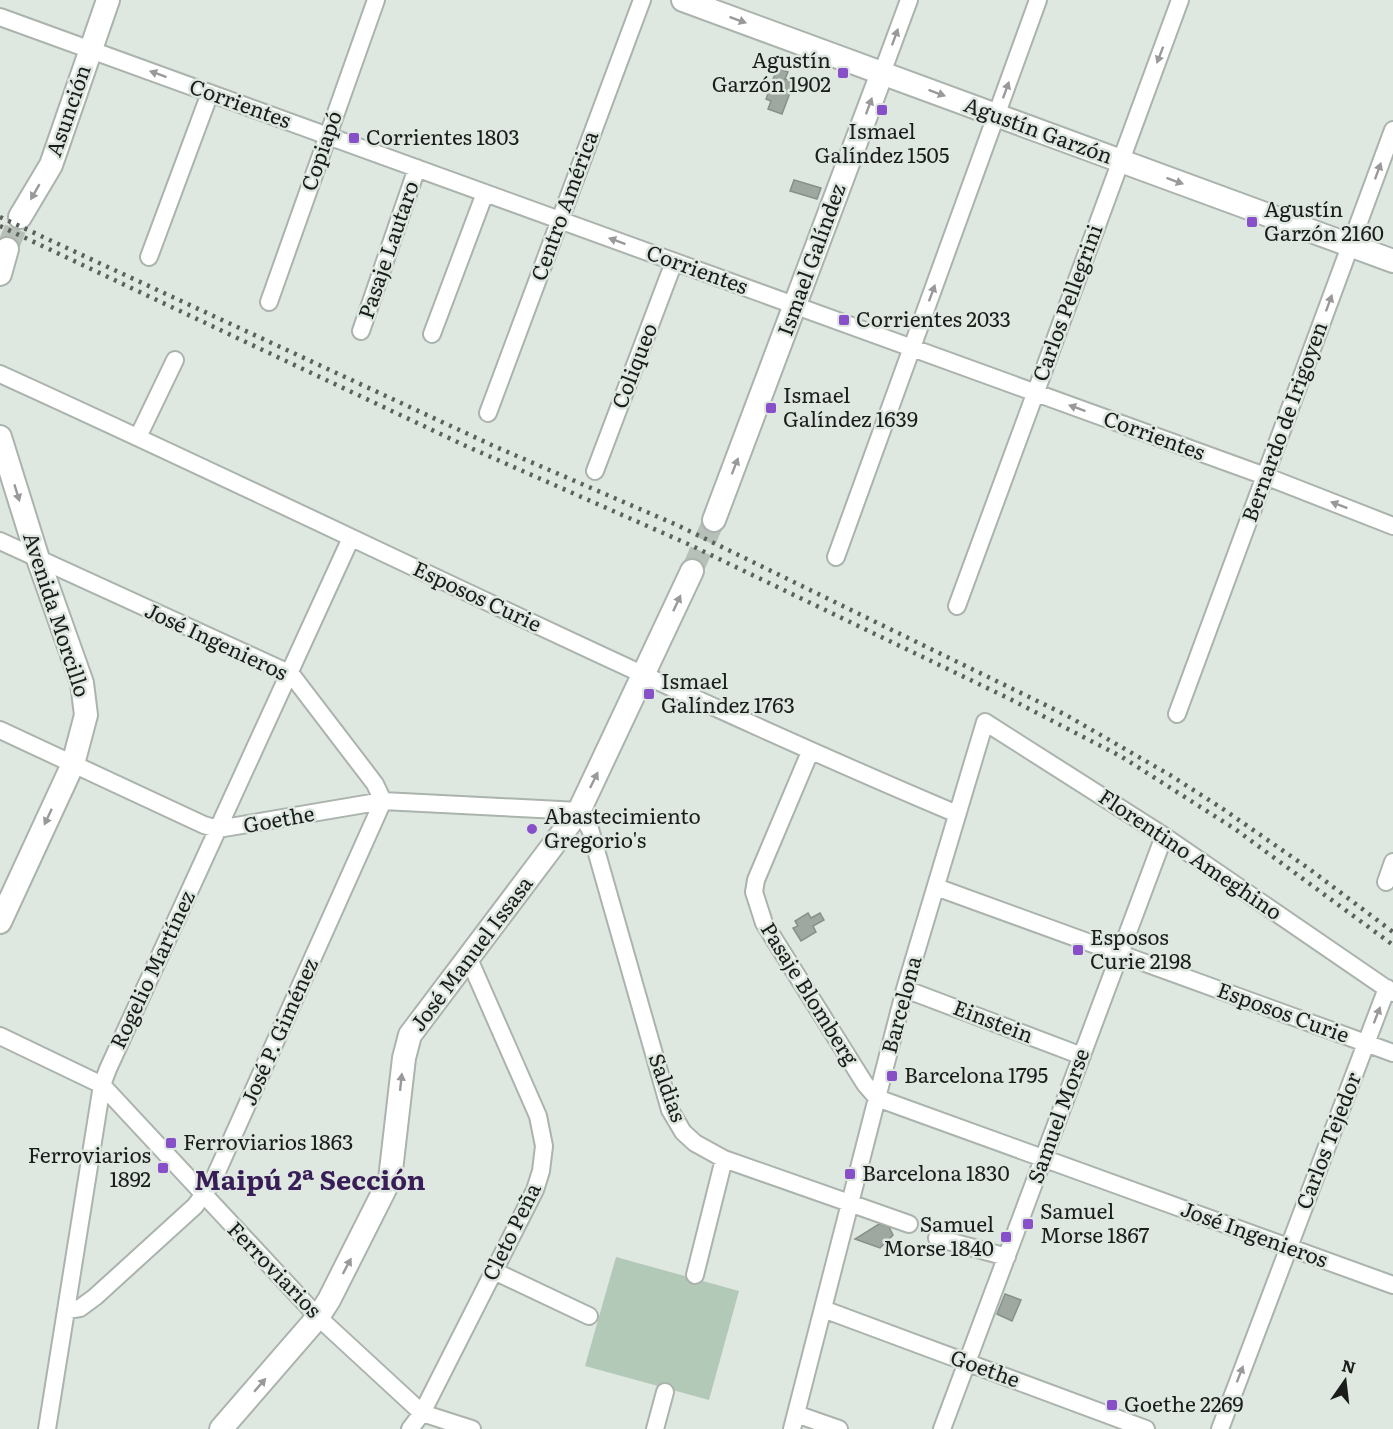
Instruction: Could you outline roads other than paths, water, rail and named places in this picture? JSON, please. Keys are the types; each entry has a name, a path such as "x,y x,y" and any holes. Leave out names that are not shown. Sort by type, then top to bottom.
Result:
{"main road":[{"name":"Asunción","path":"20,218 51,165 108,0"},
{"name":"Agustín Garzón","path":"683,0 1393,261"},
{"name":"Ismael Galíndez","path":"714,520 882,73"},
{"path":"0,274 8,249"},
{"name":"Avenida Morcillo","path":"0,437 84,697 84,727 73,764 0,922"},
{"name":"José Manuel Issasa","path":"221,1429 318,1317 390,1179 404,1058 410,1035 579,811 692,571"}],"street":[{"name":"Copiapó","path":"269,302 376,0"},
{"name":"Centro América","path":"488,413 642,0"},
{"name":"Ismael Galíndez","path":"882,73 909,0"},
{"path":"836,557 1038,0"},
{"name":"Carlos Pellegrini","path":"957,606 1180,0"},
{"name":"Corrientes","path":"0,17 1265,476 1393,526"},
{"path":"148,256 210,93"},
{"name":"Bernardo de Irigoyen","path":"1177,714 1393,130"},
{"name":"Pasaje Lautaro","path":"361,331 417,168"},
{"path":"432,334 485,193"},
{"name":"Coliqueo","path":"595,471 674,262"},
{"path":"138,436 175,360"},
{"name":"Esposos Curie","path":"0,374 138,436 644,676 810,752 957,814"},
{"name":"Rogelio Martínez","path":"46,1429 102,1085 351,538"},
{"name":"José Ingenieros","path":"0,541 291,674 375,784 382,801"},
{"name":"Barcelona","path":"794,1421 905,989 985,722"},
{"name":"Florentino Ameghino","path":"985,722 1164,836 1390,990"},
{"name":"Goethe","path":"0,730 204,825 218,829 382,801 579,811"},
{"name":"Pasaje Blomberg","path":"810,752 760,867 754,892 764,922 865,1084 877,1098"},
{"name":"José P. Giménez","path":"67,1310 80,1308 95,1297 204,1196 382,801"},
{"name":"Saldias","path":"579,811 590,829 670,1110 683,1132 695,1143 724,1160 851,1201 909,1224"},
{"name":"Samuel Morse","path":"942,1429 1164,836"},
{"path":"1386,882 1393,862"},
{"name":"Esposos Curie","path":"936,887 1393,1053"},
{"name":"Cleto Peña","path":"410,1429 422,1413 535,1190 541,1172 544,1146 538,1116 469,959"},
{"name":"Einstein","path":"905,989 1082,1056"},
{"name":"Carlos Tejedor","path":"1220,1429 1366,1043 1390,990"},
{"name":"Ferroviarios","path":"0,1036 102,1085 318,1317 422,1413 472,1429"},
{"name":"José Ingenieros","path":"877,1098 1393,1285"},
{"path":"695,1275 724,1160"},
{"path":"937,1238 1007,1257"},
{"path":"494,1270 589,1316"},
{"name":"Goethe","path":"823,1309 1146,1429"},
{"path":"655,1429 665,1392"},
{"path":"794,1421 839,1429"}],"tunnel":[{"path":"7,249 20,217"},
{"path":"692,571 714,520"}],"railway":[{"path":"0,217 496,447 677,525 1066,715 1170,775 1223,809 1308,868 1393,932"},
{"path":"0,226 466,446 688,544 1010,699 1122,757 1235,829 1393,945"}],"place":[{"name":"Agustín Garzón 1902","path":"843,73"},
{"name":"Ismael Galíndez 1505","path":"882,110"},
{"name":"Corrientes 1803","path":"354,138"},
{"name":"Agustín Garzón 2160","path":"1252,222"},
{"name":"Corrientes 2033","path":"844,320"},
{"name":"Ismael Galíndez 1639","path":"771,408"},
{"name":"Ismael Galíndez 1763","path":"649,694"},
{"name":"Abastecimiento Gregorio's","path":"532,829"},
{"name":"Esposos Curie 2198","path":"1078,950"},
{"name":"Barcelona 1795","path":"892,1076"},
{"name":"Ferroviarios 1863","path":"171,1143"},
{"name":"Ferroviarios 1892","path":"163,1168"},
{"name":"Barcelona 1830","path":"850,1174"},
{"name":"Samuel Morse 1867","path":"1028,1224"},
{"name":"Samuel Morse 1840","path":"1006,1237"},
{"name":"Goethe 2269","path":"1112,1405"}],"district":[{"name":"Maipú 2ª Sección","path":"310,1181"}]}
